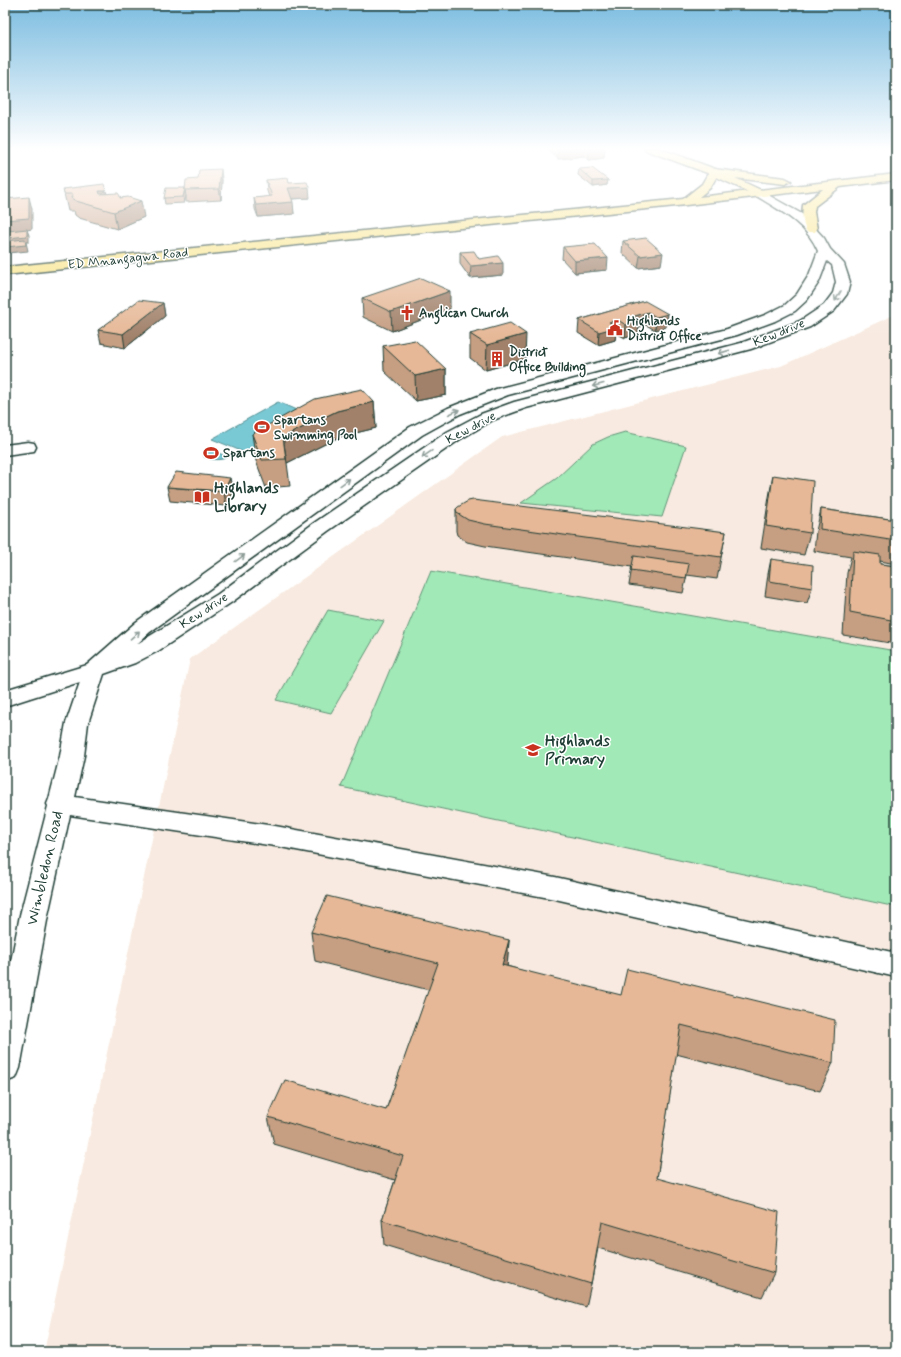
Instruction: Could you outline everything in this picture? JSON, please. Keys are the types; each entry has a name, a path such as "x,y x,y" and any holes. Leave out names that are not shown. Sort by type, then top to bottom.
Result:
{"main road":[{"name":"ED Mnangagwa Road","path":"5,271 594,211"},
{"path":"808,211 810,229"}],"street":[{"name":"Kew drive","path":"5,698 95,670 127,658 150,646 226,598 328,522 453,436 487,417 520,405 746,346 805,324 829,308 840,294 844,282 838,264 824,251 820,241 810,229 798,217 789,211"},
{"name":"Kew drive","path":"95,670 143,627 416,431 454,411 502,392 732,332 754,324 790,308 808,291 821,263 824,251"},
{"path":"5,450 28,447"},
{"name":"Wimbledon Road","path":"5,1068 34,915 59,804 72,756 77,723 95,670"},
{"path":"59,804 275,836 556,888 896,965"}],"shaded area":[{"name":"Highlands Primary","path":"896,314 896,1352 44,1352 190,659 502,437 781,366"}],"green space":[{"path":"625,432 686,446 662,517 521,503 557,478 593,444 608,437"},
{"path":"431,571 896,651 896,907 341,787"},
{"path":"328,610 384,621 331,713 276,700"}],"water":[{"name":"Spartans Swimming Pool","path":"278,402 310,416 246,453 212,439"},
{"name":"Spartans","path":"207,448 228,457 216,460 204,457 204,451"}],"building":[{"path":"5,211 29,211 29,218 5,220"},
{"path":"27,229 27,236 8,238 8,231"},
{"path":"646,238 663,253 640,256 623,241"},
{"path":"25,239 26,245 6,247 6,241"},
{"path":"595,244 608,258 575,261 563,247"},
{"path":"474,251 479,259 498,256 503,263 471,266 460,252"},
{"path":"421,278 450,291 391,312 362,298"},
{"path":"139,300 163,303 123,334 98,330"},
{"path":"645,301 668,314 656,317 648,312 632,317 640,321 626,325 618,320 609,322 617,327 599,332 579,320"},
{"path":"510,323 526,334 487,345 470,334"},
{"path":"415,340 446,369 415,376 383,346"},
{"path":"362,389 374,402 337,411 283,437 286,459 262,460 252,434 315,399"},
{"path":"176,472 230,478 224,491 167,487"},
{"path":"773,475 813,481 810,533 766,526"},
{"path":"473,500 726,532 721,557 485,524 468,520 457,513 456,509 458,507 468,501"},
{"path":"821,509 896,520 896,541 820,529"},
{"path":"853,551 880,555 880,564 896,566 896,621 850,612"},
{"path":"634,556 689,564 686,578 631,570"},
{"path":"771,559 813,565 812,588 769,581"},
{"path":"327,896 509,940 502,965 621,995 627,969 835,1020 833,1063 681,1025 657,1178 779,1212 774,1273 602,1222 591,1284 382,1220 403,1156 268,1117 285,1080 386,1110 438,963 311,932"}],"place":[{"name":"Anglican Church","path":"407,313"},
{"name":"Highlands District Office","path":"615,328"},
{"name":"District Office Building","path":"497,359"},
{"name":"Spartans Swimming Pool","path":"262,427"},
{"name":"Spartans","path":"211,453"},
{"name":"Highlands Library","path":"202,497"},
{"name":"Highlands Primary","path":"533,750"}]}
